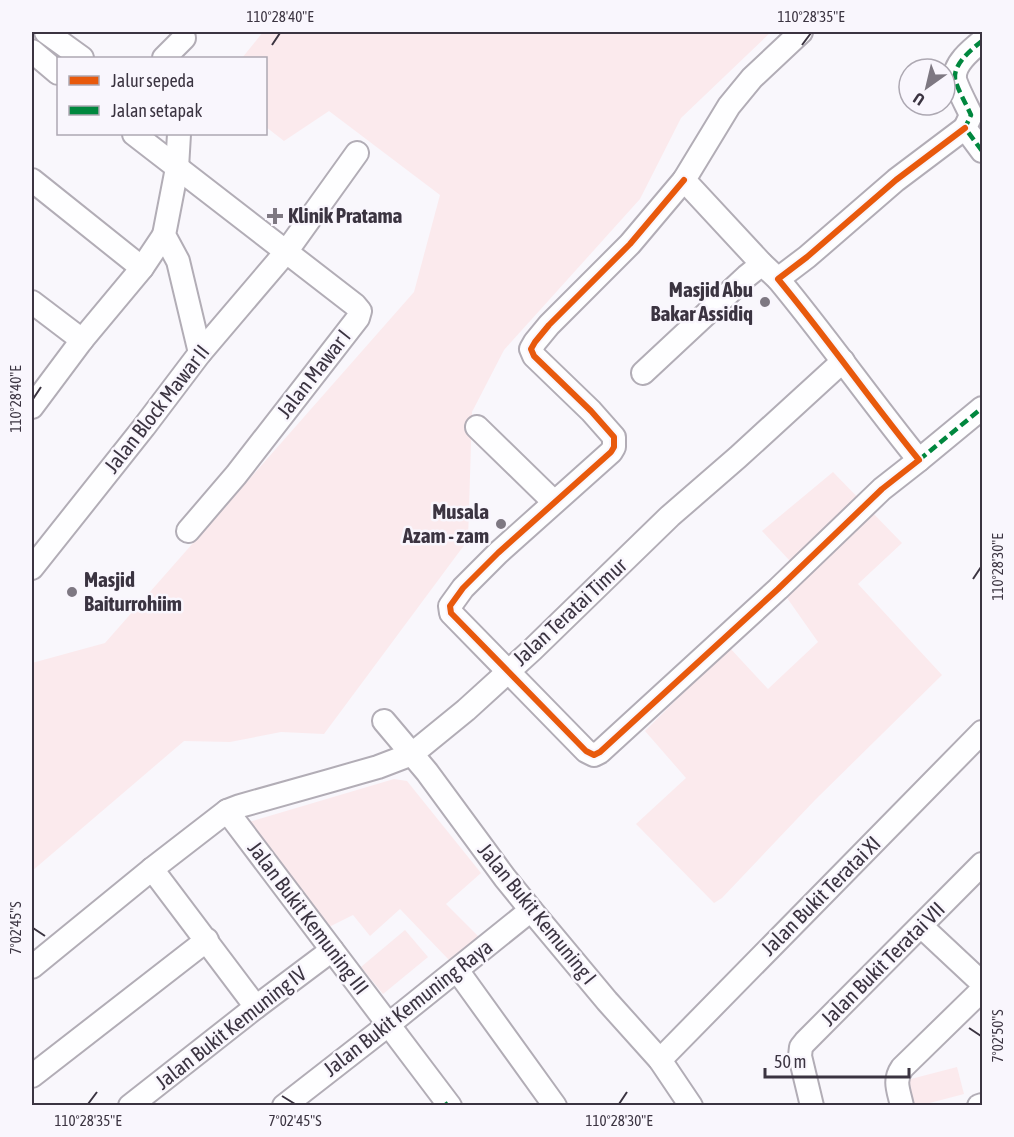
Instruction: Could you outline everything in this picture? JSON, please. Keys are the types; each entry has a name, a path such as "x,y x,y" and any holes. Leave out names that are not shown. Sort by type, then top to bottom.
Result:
{"street":[{"path":"46,32 81,57"},
{"path":"801,32 752,78 729,106 684,180 630,243 549,325 533,345 531,349 534,356 591,411 614,437 614,447 463,588 450,606 451,613 586,752 597,754 778,590 882,489 982,408"},
{"path":"643,373 770,271 807,258 896,180 965,128 971,115 955,81 956,70 982,41"},
{"path":"165,57 183,43"},
{"path":"32,51 57,72"},
{"path":"965,128 982,151"},
{"name":"Jalan Mawar I","path":"136,135 355,305 360,312 358,318 243,466 188,531"},
{"path":"32,407 82,340 142,268 164,235 177,168 179,135"},
{"name":"Jalan Block Mawar II","path":"32,568 200,353 286,252 357,153"},
{"path":"32,180 142,268"},
{"path":"684,180 770,271 807,314 919,460"},
{"path":"164,235 178,261 200,353"},
{"path":"32,302 82,340"},
{"name":"Jalan Teratai Timur","path":"32,967 227,811 368,770 412,754 466,710 532,650 670,516 843,361"},
{"path":"477,427 554,502"},
{"name":"Jalan Bukit Kemuning I","path":"384,721 427,772 531,910 660,1060 691,1106"},
{"name":"Jalan Bukit Teratai XI","path":"660,1060 982,732"},
{"name":"Jalan Bukit Kemuning III","path":"227,811 448,1104"},
{"name":"Jalan Bukit Teratai VII","path":"812,1106 800,1056 801,1047 982,864"},
{"path":"152,869 256,1007"},
{"name":"Jalan Bukit Kemuning Raya","path":"284,1106 531,910"},
{"path":"921,926 982,983"},
{"path":"32,1076 207,940"},
{"name":"Jalan Bukit Kemuning IV","path":"130,1106 332,950"},
{"path":"457,970 555,1106"},
{"path":"902,1106 897,1075 982,990"}],"shaded area":[{"path":"263,32 771,32 681,118 640,199 504,350 472,412 468,540 324,734 281,732 230,742 184,741 32,871 32,663 105,643 414,292 440,195 329,111 284,141 267,128 267,57 243,57"},
{"path":"833,472 902,543 858,584 942,675 815,800 722,898 714,903 636,824 686,778 645,731 729,647 768,689 818,642 785,595 838,548 823,531 790,561 762,531"},
{"path":"394,779 407,781 481,873 446,904 480,938 449,960 400,909 370,936 353,915 325,929 249,822"},
{"path":"405,930 428,957 383,994 361,967"},
{"path":"957,1067 964,1094 914,1105 907,1080"}],"marked path":[{"path":"982,41 960,62 955,73 955,79 971,115 965,128 982,151"},
{"path":"919,460 982,408"},
{"path":"444,1106 448,1103"}],"cycle path":[{"path":"684,180 630,244 549,325 531,349 534,356 591,411 614,437 614,447 498,553 463,588 450,606 451,613 586,751 594,755 778,589 882,489 919,460 778,279 896,180 965,128"}],"place":[{"name":"Klinik Pratama","path":"275,216"},
{"name":"Masjid Abu Bakar Assidiq","path":"765,302"},
{"name":"Musala Azam - zam","path":"501,524"},
{"name":"Masjid Baiturrohiim","path":"72,592"}]}
